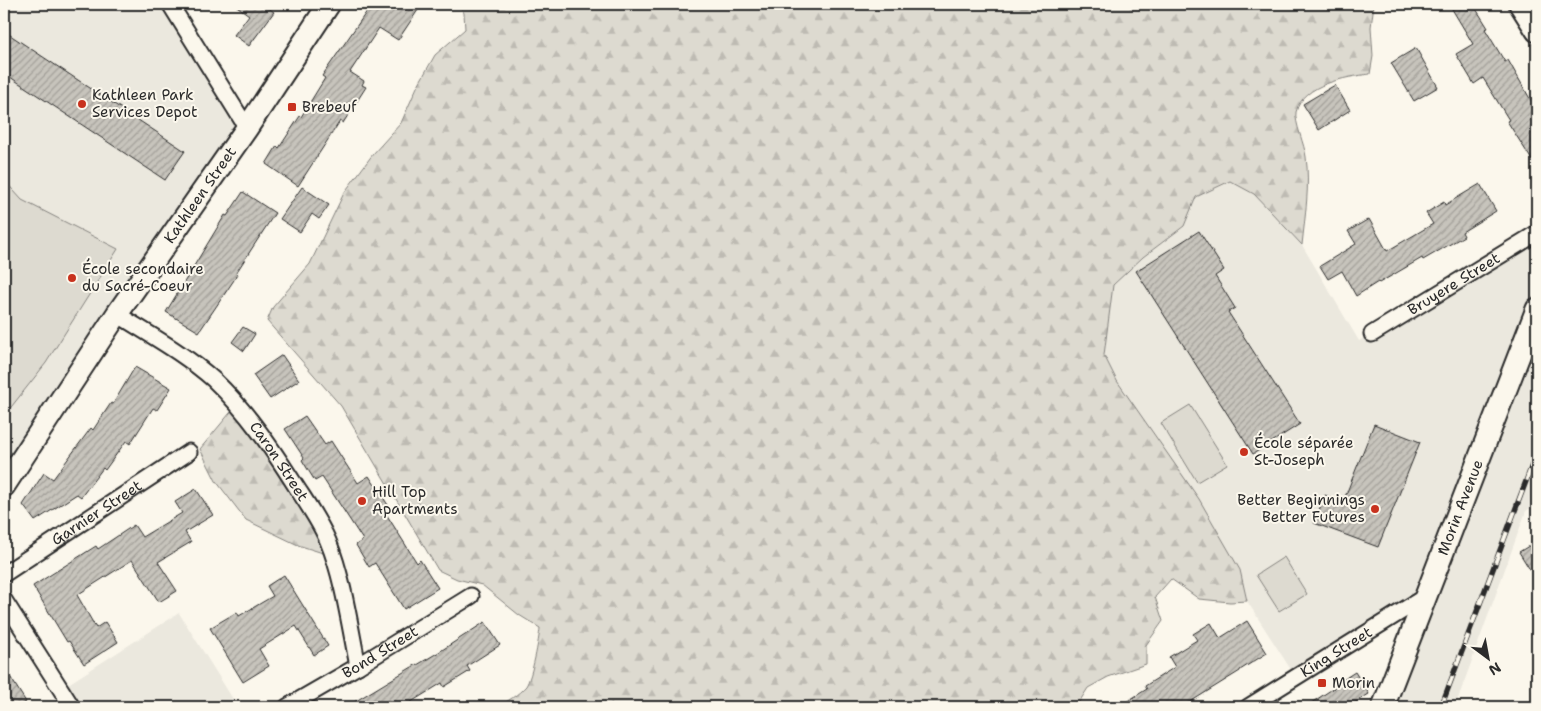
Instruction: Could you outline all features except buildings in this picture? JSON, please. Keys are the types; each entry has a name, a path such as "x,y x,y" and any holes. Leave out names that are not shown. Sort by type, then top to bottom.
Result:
{"street":[{"path":"170,4 247,128"},
{"name":"Kathleen Street","path":"4,486 117,314 247,128 329,4"},
{"path":"1520,4 1537,31"},
{"name":"Bruyere Street","path":"1372,334 1537,233"},
{"name":"Morin Avenue","path":"1383,707 1537,309"},
{"name":"Caron Street","path":"117,314 181,355 214,380 257,429 286,470 315,516 328,541 338,575 358,666"},
{"name":"Garnier Street","path":"4,574 189,452"},
{"name":"Bond Street","path":"287,707 358,666 471,596"},
{"name":"King Street","path":"1248,707 1426,596"},
{"path":"4,600 72,707"}],"shaded area":[{"path":"4,4 171,4 248,126 4,484"},
{"name":"École séparée St-Joseph","path":"1230,181 1254,194 1302,245 1359,341 1537,232 1537,504 1526,511 1455,707 1382,707 1424,597 1295,676 1247,601 1240,570 1117,381 1104,355 1113,285 1143,257 1184,226 1196,197"},
{"path":"179,613 238,707 74,707 62,688"}],"green space":[{"path":"459,4 1374,4 1371,27 1373,56 1370,74 1349,77 1316,88 1300,102 1296,112 1307,168 1307,201 1302,245 1254,194 1230,181 1196,197 1184,226 1143,257 1113,285 1104,355 1117,381 1199,499 1240,570 1247,601 1230,602 1199,599 1171,579 1155,597 1163,621 1146,645 1146,664 1108,677 1088,688 1076,707 497,707 513,698 526,686 533,667 540,628 519,615 482,585 457,579 438,570 341,406 267,321 273,307 310,264 344,193 373,154 401,123 417,87 435,55 465,29 464,13"},
{"path":"4,180 22,200 118,249 46,363 4,416"},
{"path":"1190,405 1227,464 1197,482 1161,423"},
{"path":"235,407 283,471 329,555 298,545 246,520 216,481 200,449"},
{"path":"1284,557 1307,594 1279,611 1256,575"}],"railway":[{"path":"1441,707 1537,452"}],"place":[{"name":"Kathleen Park Services Depot","path":"82,104"},
{"name":"Brebeuf","path":"292,107"},
{"name":"École secondaire du Sacré-Coeur","path":"72,278"},
{"name":"École séparée St-Joseph","path":"1244,452"},
{"name":"Hill Top Apartments","path":"362,501"},
{"name":"Better Beginnings Better Futures","path":"1375,509"},
{"name":"Morin","path":"1322,683"}]}
